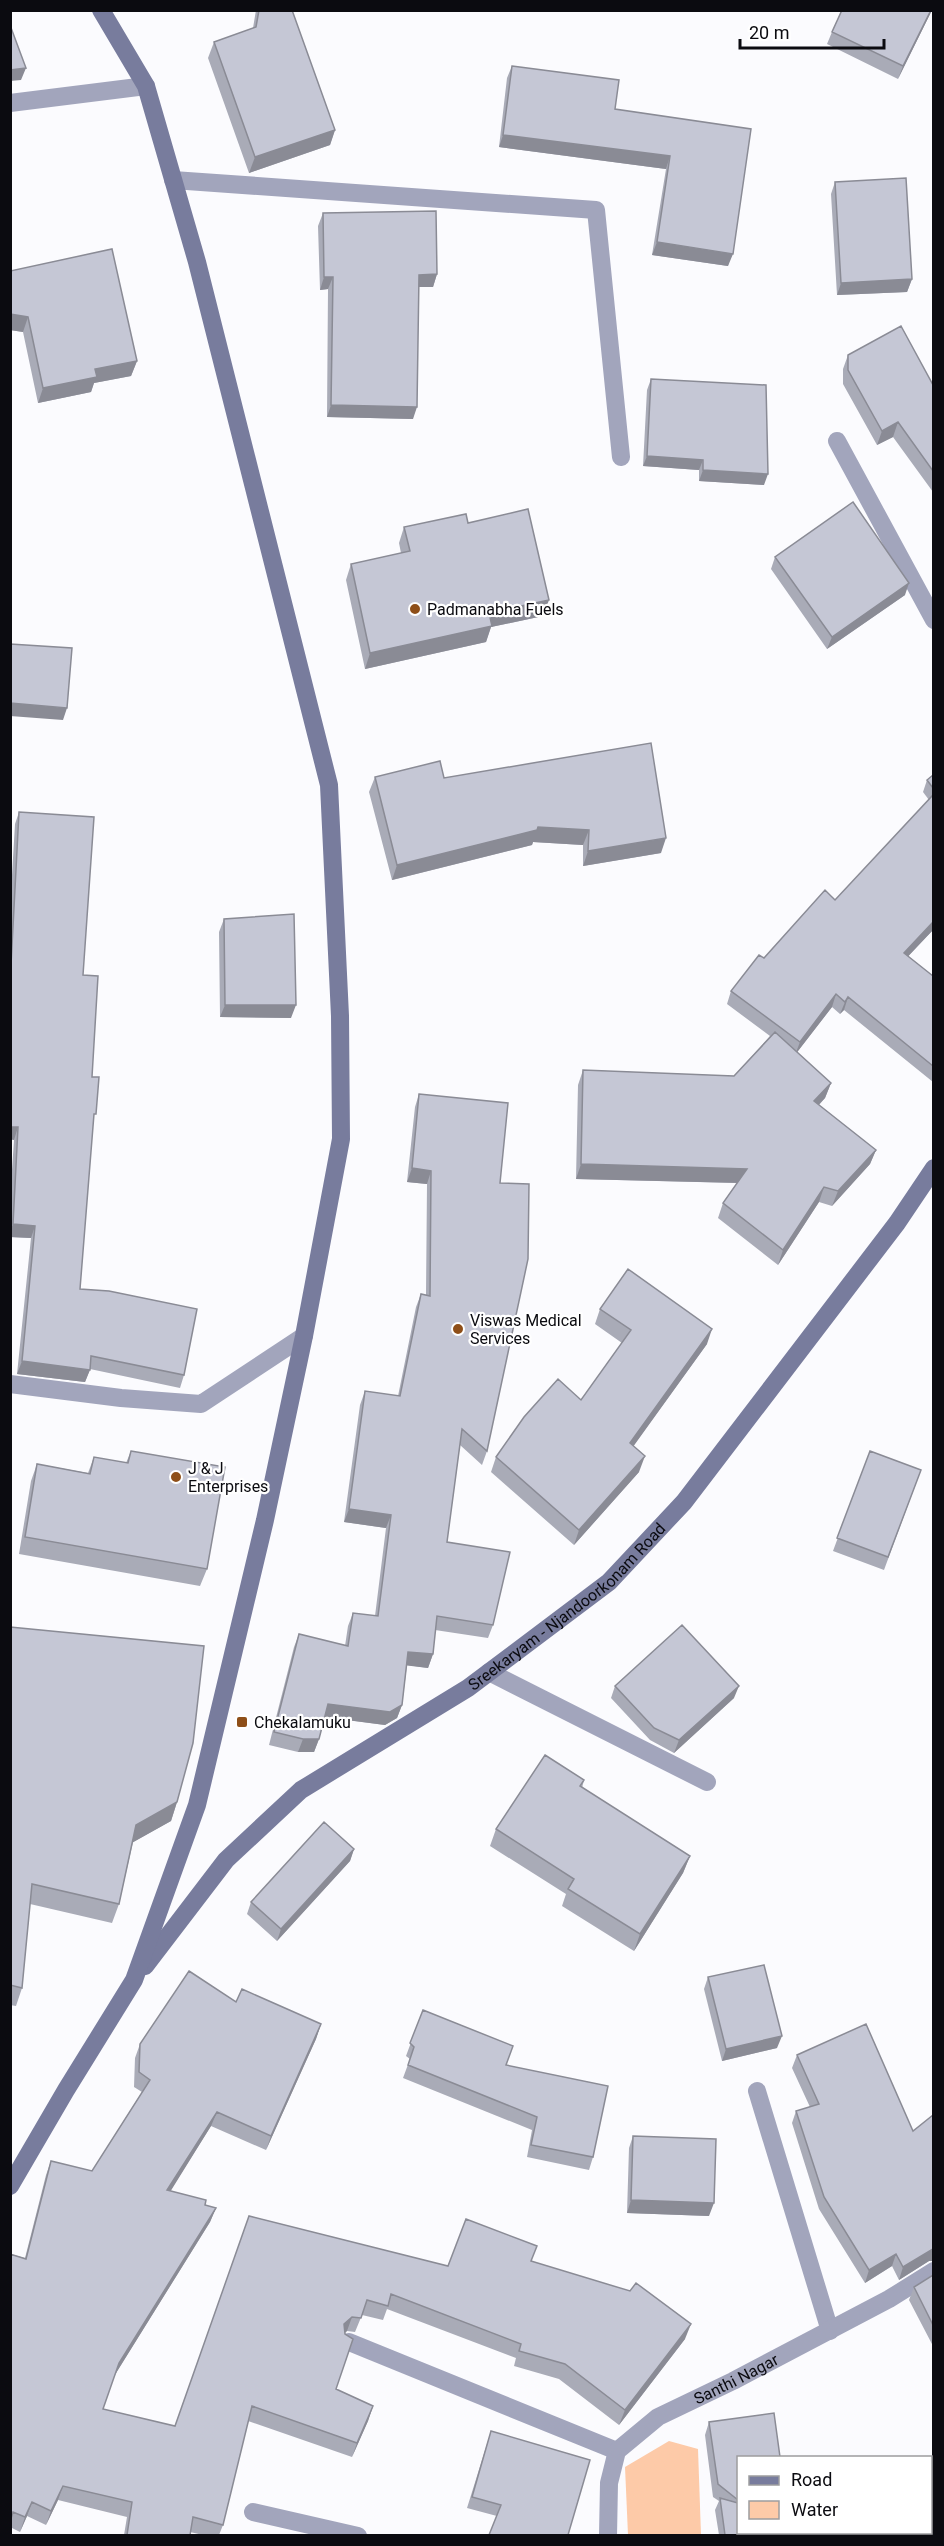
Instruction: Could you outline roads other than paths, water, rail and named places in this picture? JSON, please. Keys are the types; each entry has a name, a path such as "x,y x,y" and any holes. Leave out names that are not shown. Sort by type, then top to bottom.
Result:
{"main road":[{"path":"10,2186 66,2090 135,1980 197,1804 263,1532 304,1336 341,1139 340,1016 329,785 200,273 146,86 101,10"},
{"name":"Sreekaryam - Njandoorkonam Road","path":"135,1980 226,1860 301,1790 468,1688 609,1582 684,1502 930,1179"}],"street":[{"path":"10,103 146,86"},
{"path":"173,180 596,210 621,457"},
{"path":"837,441 933,620"},
{"path":"10,1384 121,1398 201,1404 304,1336"},
{"path":"489,1672 707,1782"},
{"path":"758,2091 830,2331"},
{"name":"Santhi Nagar","path":"617,2451 658,2417 830,2331 889,2299 933,2271"},
{"path":"349,2342 617,2451 609,2483 608,2535"},
{"path":"253,2512 358,2535"}],"water":[{"path":"669,2441 698,2449 701,2535 628,2535 625,2467"}],"place":[{"name":"Padmanabha Fuels","path":"415,609"},
{"name":"Viswas Medical Services","path":"458,1329"},
{"name":"J & J Enterprises","path":"176,1477"},
{"name":"Chekalamuku","path":"242,1722"}]}
